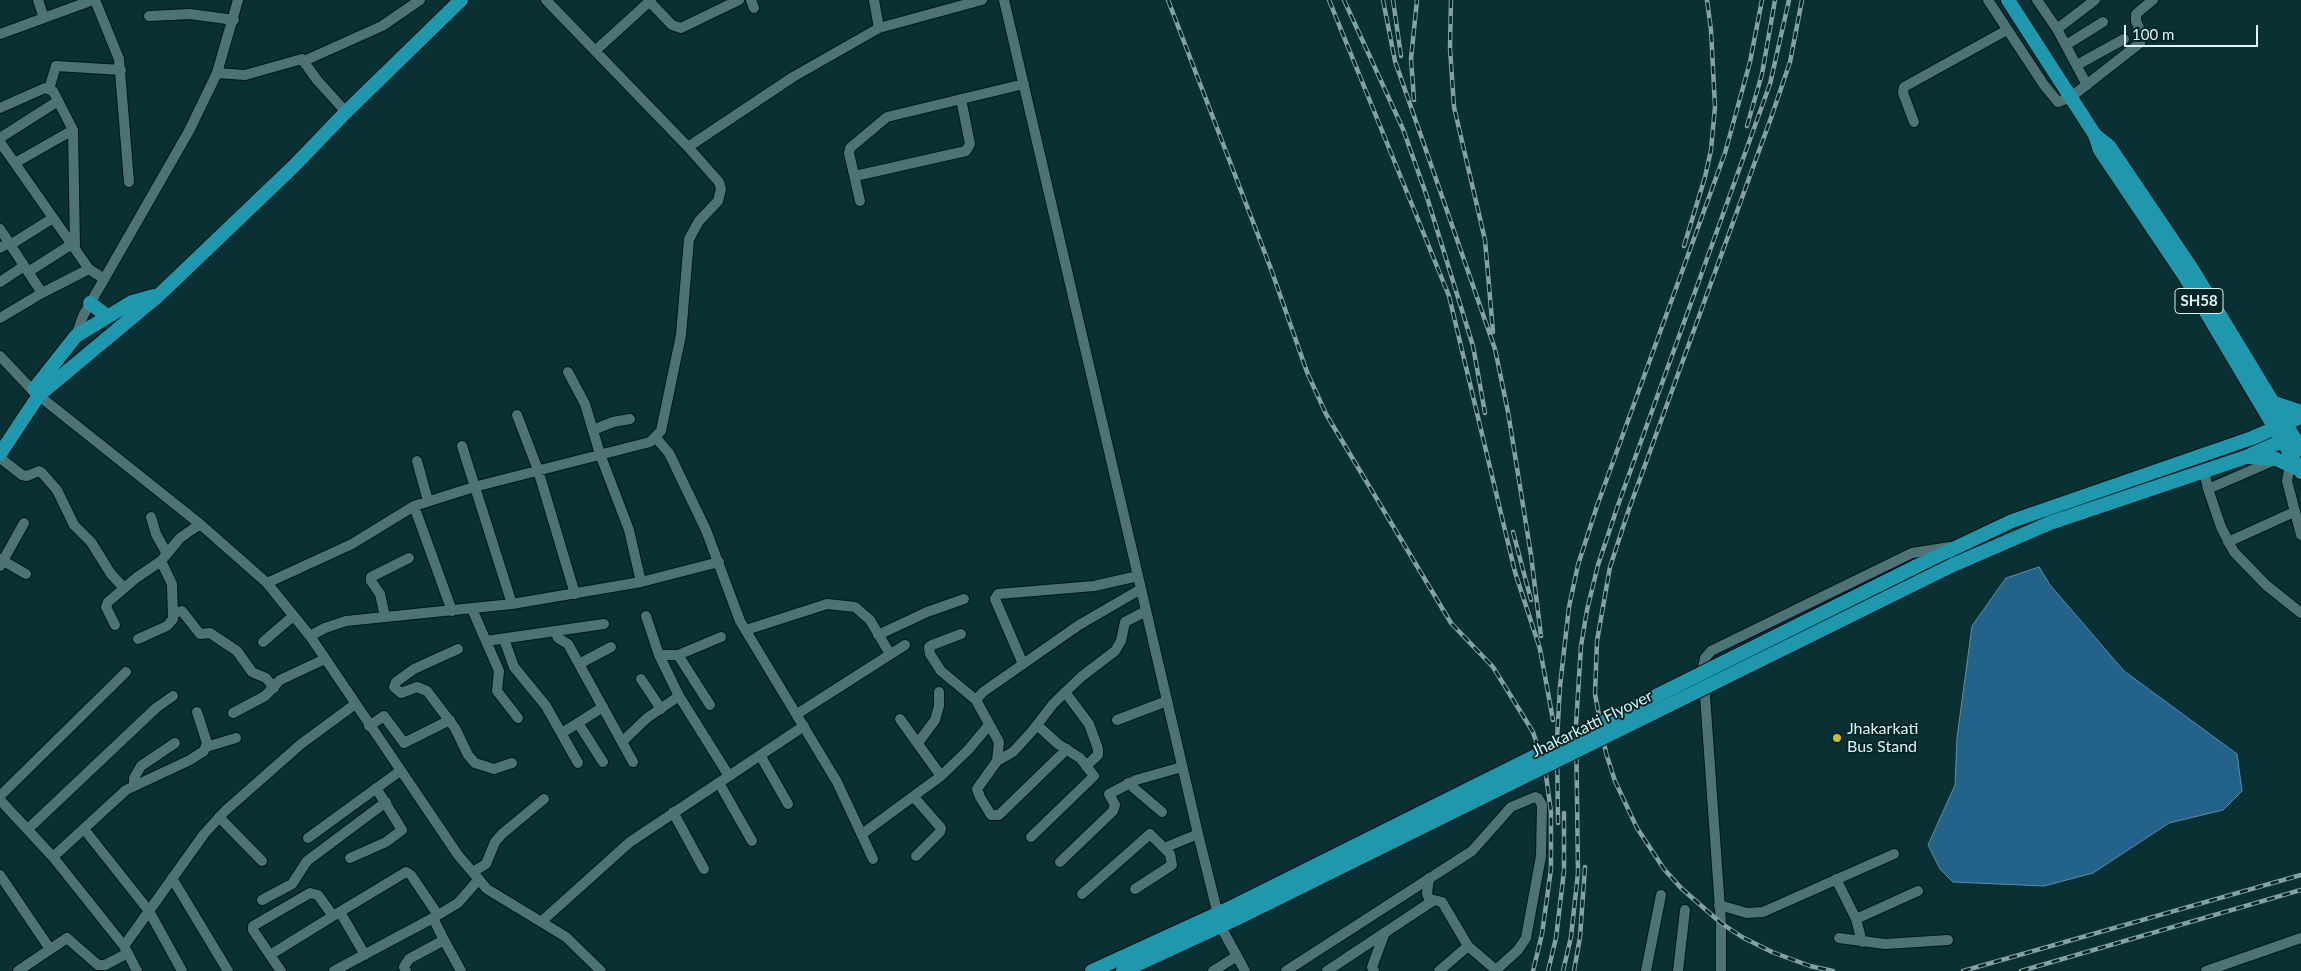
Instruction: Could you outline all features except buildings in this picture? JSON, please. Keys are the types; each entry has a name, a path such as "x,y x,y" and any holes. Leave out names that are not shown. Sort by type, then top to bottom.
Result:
{"main road":[{"path":"58,369 104,340 159,295 294,166 460,0"},
{"name":"SH58","path":"2008,0 2095,135 2100,150 2184,275 2279,426 2292,437 2301,449"},
{"name":"SH58","path":"2095,135 2109,146 2192,269 2272,402 2279,426"},
{"path":"0,441 36,393 58,369 76,336 132,302 159,295"},
{"path":"90,303 107,316"},
{"path":"92,325 104,340"},
{"path":"0,454 36,393"},
{"path":"2272,402 2301,412"},
{"name":"Jhakarkatti Flyover","path":"1219,920 1955,546 2048,507 2252,438 2301,417"},
{"name":"SH58","path":"2292,437 2297,469"},
{"name":"Jhakarkatti Flyover","path":"1235,912 1978,553 2066,517 2246,457 2292,437"},
{"path":"2246,457 2276,459 2297,469"},
{"path":"1092,971 1219,920"},
{"path":"1124,971 1171,948 1219,920"}],"street":[{"path":"38,0 44,18"},
{"path":"0,34 94,0 116,48 120,70 129,182"},
{"path":"76,336 90,303 189,131 217,74 234,20 238,0"},
{"path":"304,61 334,45 382,26 420,0"},
{"path":"267,583 352,544 414,506 474,487 650,442 661,431 676,362 689,239 699,221 722,195 719,182 688,147 546,0"},
{"path":"596,51 650,1 672,25 681,28 739,0"},
{"path":"874,0 879,28"},
{"path":"688,147 793,77 879,28 982,0"},
{"path":"1004,0 1219,920 1245,971"},
{"path":"1988,0 2053,99 2062,102 2069,94 2088,85 2140,44 2142,39 2136,14 2153,0"},
{"path":"2038,0 2057,29 2088,85"},
{"path":"2057,29 2095,0"},
{"path":"149,16 190,14 234,20"},
{"path":"2066,45 2103,22"},
{"path":"1914,122 1903,93 1904,87 2007,30"},
{"path":"2077,65 2124,39"},
{"path":"217,74 245,75 267,70 300,58 320,84 346,112"},
{"path":"49,89 56,66 120,70"},
{"path":"860,201 849,153 850,148 887,117 1024,84"},
{"path":"0,108 44,88 53,91 73,130 73,246"},
{"path":"855,176 966,152 970,144 960,99"},
{"path":"0,138 58,101"},
{"path":"15,163 73,130"},
{"path":"0,142 89,269 104,279"},
{"path":"6,245 54,218"},
{"path":"0,229 6,245 26,269 42,293"},
{"path":"0,282 73,246"},
{"path":"0,318 42,293 89,269"},
{"path":"0,356 36,393 200,524 267,583 310,636 354,705 458,855 487,889 566,937 601,971"},
{"path":"568,372 582,397 600,454 629,530 641,582"},
{"path":"517,414 538,470 575,594"},
{"path":"593,430 613,422 630,420"},
{"path":"656,438 669,453 719,562 736,610 746,630 845,798 873,859"},
{"path":"462,446 512,604"},
{"path":"0,458 22,475 27,476 39,471 42,473 57,490 74,525 91,542 111,574 124,588"},
{"path":"2208,489 2276,459"},
{"path":"417,461 428,501"},
{"path":"2297,469 2286,481 2301,535"},
{"path":"2204,471 2208,489 2228,542 2249,569 2301,613"},
{"path":"414,506 452,611"},
{"path":"2228,542 2294,512"},
{"path":"138,639 167,626 172,622 174,613 171,580 150,517"},
{"path":"24,524 1,562 26,574"},
{"path":"115,625 106,607 124,588 164,557 174,542 200,524"},
{"path":"1721,971 1719,905 1702,667 1705,658 1711,651 1912,552 1955,546"},
{"path":"385,617 380,594 371,581 371,577 409,558"},
{"path":"310,636 324,628 346,621 512,604 641,582 719,562"},
{"path":"1023,664 996,599 998,594 1094,586 1138,576"},
{"path":"976,700 983,692 1079,625 1141,589"},
{"path":"878,634 927,612 964,599"},
{"path":"746,630 815,607 836,604 861,610 890,654"},
{"path":"472,608 499,671 497,691 518,718"},
{"path":"174,613 182,611 200,634 210,634 236,651 252,672 266,678 274,688"},
{"path":"1067,749 996,816 991,815 977,789 997,761 1014,752 1037,725 1048,708 1064,692 1115,651 1122,641 1125,622 1146,611"},
{"path":"262,642 293,616"},
{"path":"646,616 659,655 679,696 729,776"},
{"path":"486,641 604,624"},
{"path":"555,631 558,638 568,644 580,664 633,762"},
{"path":"960,634 932,645 929,647 930,654 941,672 976,700 998,738 997,761"},
{"path":"659,655 678,655 722,637"},
{"path":"504,639 514,667 540,698 578,763"},
{"path":"797,714 905,646"},
{"path":"580,664 611,647"},
{"path":"458,649 414,669 394,684 401,693 417,687 427,691 450,720 468,755 475,763 494,769 512,763"},
{"path":"678,655 710,705"},
{"path":"234,713 255,702 274,688 280,680 325,659"},
{"path":"0,796 126,672"},
{"path":"641,679 662,709"},
{"path":"918,743 935,720 939,706 939,692"},
{"path":"1064,692 1093,733 1099,752 1096,758 1086,766"},
{"path":"28,829 156,708 174,696"},
{"path":"622,742 647,718 679,696"},
{"path":"1117,720 1167,701"},
{"path":"18,971 67,938 98,965 105,965 126,950 149,911 172,878 219,817 238,797 301,744 354,705"},
{"path":"562,733 602,707"},
{"path":"197,712 206,747"},
{"path":"369,726 384,716 404,743 450,720"},
{"path":"900,719 941,776"},
{"path":"578,723 603,762"},
{"path":"862,834 941,776 968,750 989,725"},
{"path":"1031,837 1094,776 1067,749 1037,725"},
{"path":"542,921 616,853 674,812 804,726"},
{"path":"53,857 117,797 134,786 200,755 206,747 236,738"},
{"path":"134,786 134,778 141,766 175,743"},
{"path":"760,755 788,804"},
{"path":"1060,862 1113,811 1115,805 1109,794 1128,783 1182,767"},
{"path":"308,838 400,771"},
{"path":"719,783 752,841"},
{"path":"1128,783 1162,812"},
{"path":"350,858 401,832 401,827 376,788"},
{"path":"914,797 941,828 940,832 916,856"},
{"path":"1286,971 1472,851 1511,807 1535,797 1541,800 1541,856 1526,938 1518,950 1495,970 1468,946 1442,902 1434,900 1327,971"},
{"path":"334,971 458,903 486,864 495,842 544,799"},
{"path":"0,800 53,857 126,950 137,971"},
{"path":"262,900 292,884 307,861 386,802"},
{"path":"674,812 704,869"},
{"path":"219,817 262,861"},
{"path":"84,829 149,911 182,971"},
{"path":"1082,894 1150,834 1172,858 1172,865 1135,890"},
{"path":"1164,848 1198,834"},
{"path":"1719,905 1740,912 1754,913 1894,854"},
{"path":"270,955 406,872 411,875 435,916 444,940 460,971"},
{"path":"0,874 50,949"},
{"path":"172,878 228,971"},
{"path":"1429,878 1427,894 1430,902"},
{"path":"1836,879 1856,919 1862,942"},
{"path":"281,971 253,930 253,926 314,892 337,914 365,955"},
{"path":"1856,919 1918,892"},
{"path":"1646,971 1661,895"},
{"path":"1678,971 1685,910"},
{"path":"1374,971 1372,967 1385,932"},
{"path":"1839,938 1886,944 1948,940"},
{"path":"2206,971 2301,938"},
{"path":"406,971 404,967 408,959 444,940"},
{"path":"1439,971 1468,946"},
{"path":"1213,971 1237,956"}],"water":[{"path":"2039,567 2050,585 2124,671 2237,754 2242,791 2223,810 2169,823 2093,873 2044,886 1953,882 1940,869 1928,845 1955,785 1957,738 1972,626 2006,578"}],"railway":[{"path":"1168,0 1271,269 1307,372 1326,414 1451,623 1493,667 1533,732 1545,768 1551,812 1551,869 1542,934 1533,971"},
{"path":"1329,0 1449,296 1515,572 1540,649 1553,720"},
{"path":"1344,0 1403,129 1426,194 1473,346 1485,413"},
{"path":"1383,0 1395,61 1495,349 1508,412 1531,555 1541,636"},
{"path":"1393,0 1401,56"},
{"path":"1414,100 1411,59 1417,0"},
{"path":"1451,0 1450,48 1454,107 1485,240 1493,332"},
{"path":"1684,246 1705,177 1711,150 1715,107 1711,30 1707,0"},
{"path":"1558,823 1557,740 1560,686 1569,607 1578,565 1597,506 1725,153 1750,62 1762,0"},
{"path":"1747,126 1762,74 1775,0"},
{"path":"1563,971 1571,937 1578,873 1576,725 1581,646 1587,610 1598,565 1617,508 1770,84 1789,0"},
{"path":"1802,0 1790,62 1628,512 1610,567 1597,641 1595,694 1606,753 1615,781 1637,828 1664,869 1681,888 1721,923 1742,937 1772,952 1810,966 1833,971"},
{"path":"1513,532 1531,600"},
{"path":"1548,971 1556,938 1564,871 1564,813"},
{"path":"1574,971 1580,937 1585,867"},
{"path":"1963,971 2301,875"},
{"path":"2021,971 2301,890"}],"place":[{"name":"Jhakarkati Bus Stand","path":"1837,738"}]}
